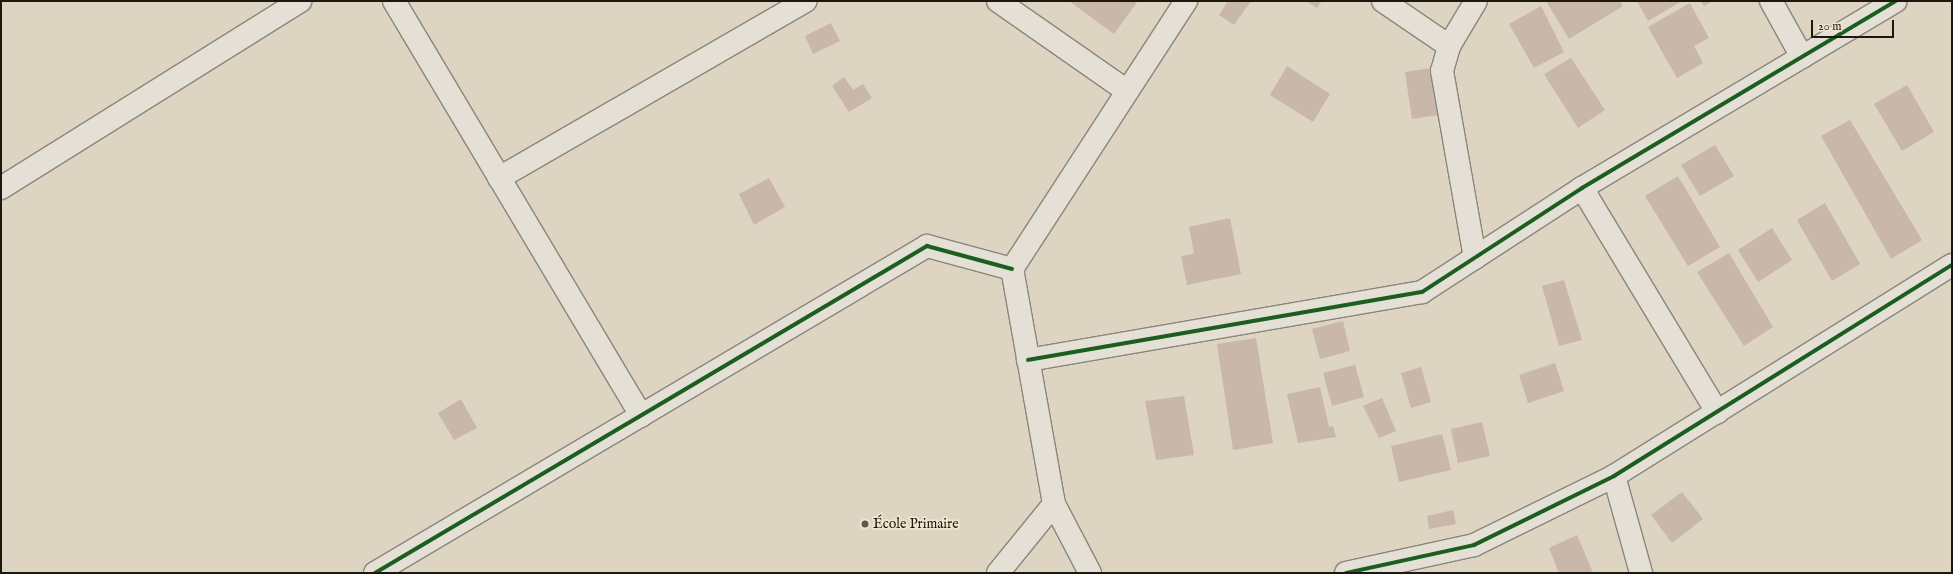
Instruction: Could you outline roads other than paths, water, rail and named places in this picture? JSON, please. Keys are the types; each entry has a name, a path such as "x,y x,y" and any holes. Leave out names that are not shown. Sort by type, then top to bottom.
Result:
{"street":[{"path":"1,188 300,1"},
{"path":"394,1 640,416"},
{"path":"499,178 806,1"},
{"path":"998,1 1127,91"},
{"path":"1090,573 1054,504 1012,269 1186,1"},
{"path":"1383,1 1449,46"},
{"path":"1475,258 1442,71 1449,46 1476,1"},
{"path":"1771,1 1802,57"},
{"path":"1028,360 1422,292 1582,188 1896,1"},
{"path":"1582,188 1717,412"},
{"path":"375,573 927,246 1012,269"},
{"path":"1346,573 1371,570 1474,545 1614,476 1952,265"},
{"path":"1614,476 1641,573"},
{"path":"998,573 1054,504"}],"place":[{"name":"École Primaire","path":"865,524"}]}
